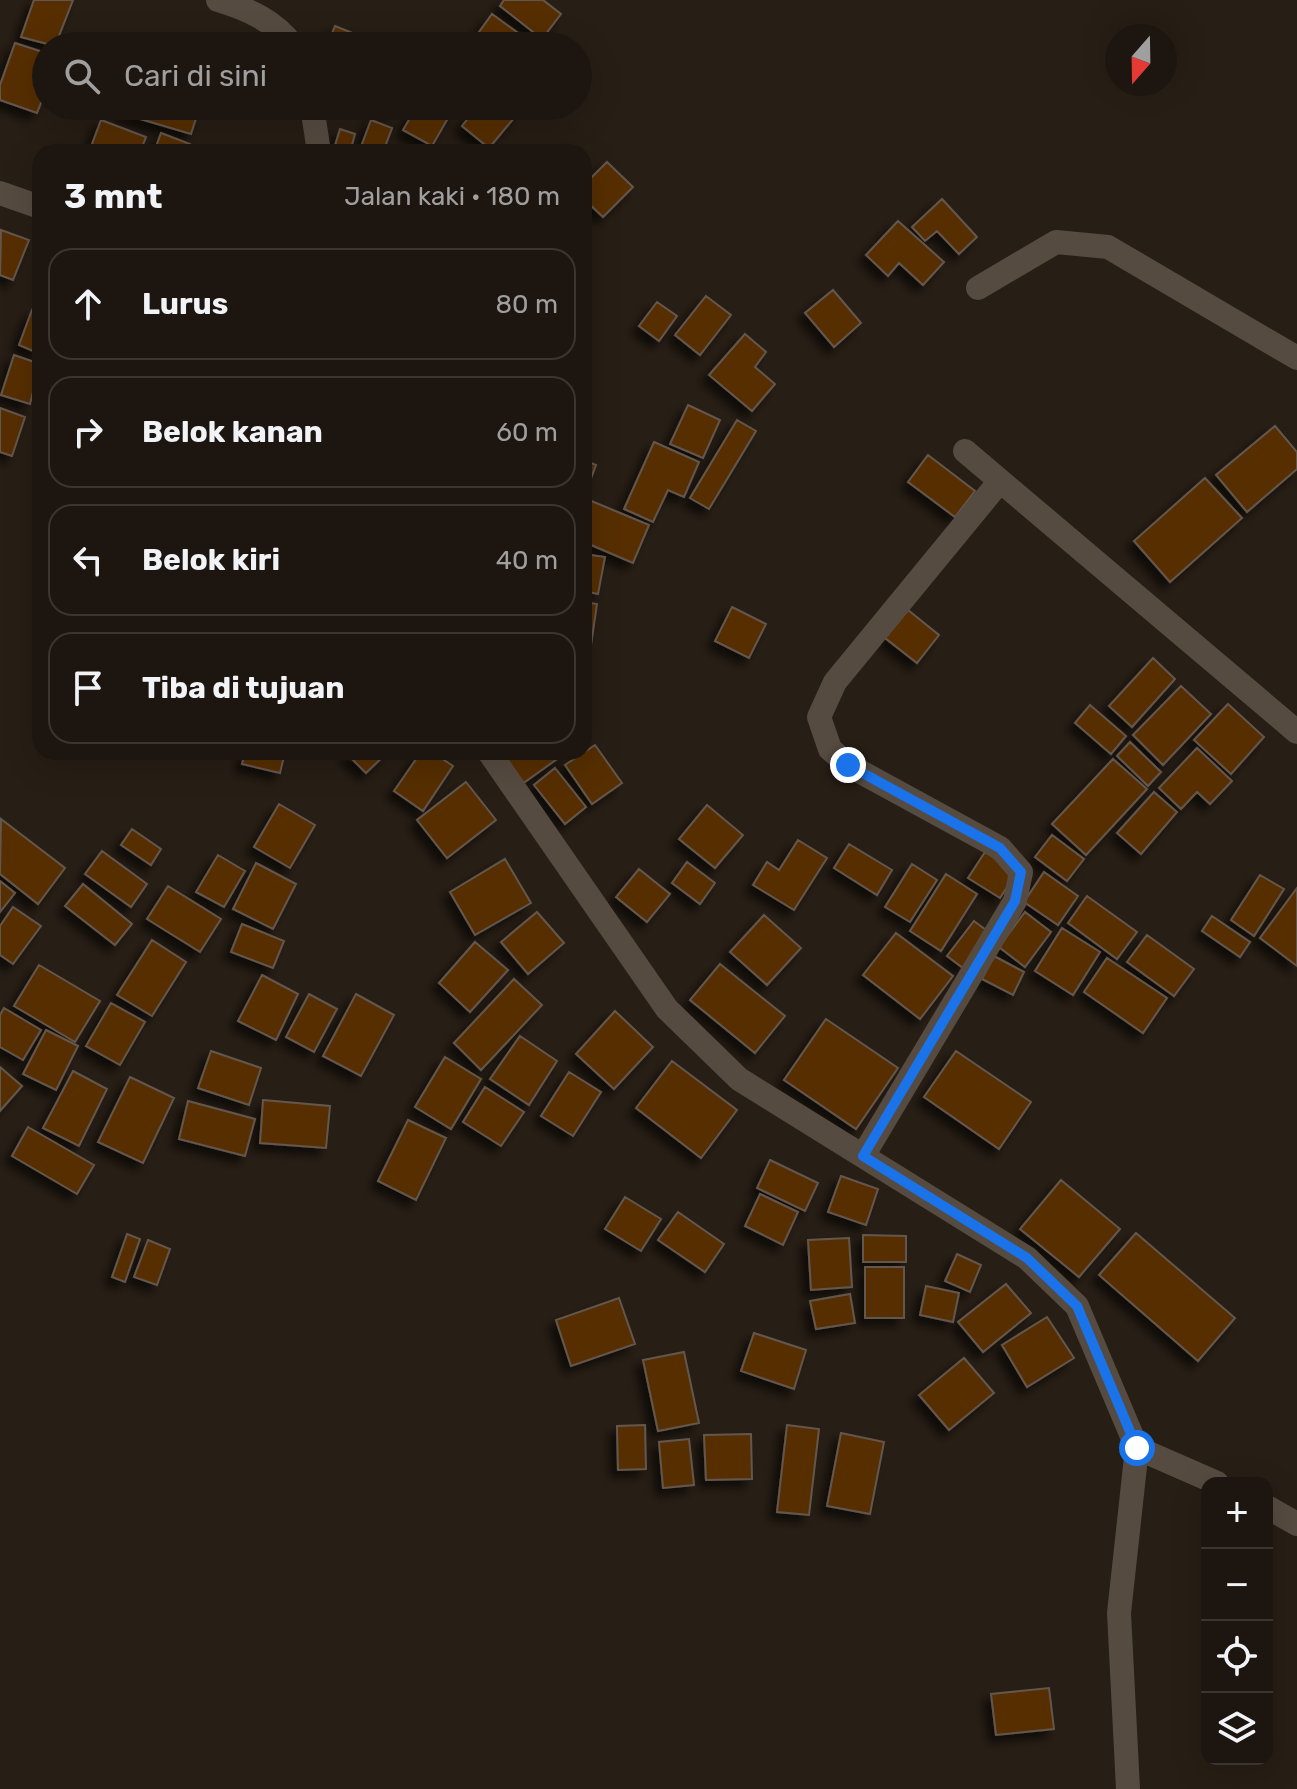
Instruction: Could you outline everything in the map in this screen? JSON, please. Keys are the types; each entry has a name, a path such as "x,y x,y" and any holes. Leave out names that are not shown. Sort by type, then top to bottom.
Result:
{"street":[{"path":"218,0 242,7 282,32"},
{"path":"314,120 318,144"},
{"path":"0,193 32,204"},
{"path":"978,288 1056,242 1108,247 1297,358"},
{"path":"965,451 1297,732"},
{"path":"863,1156 1015,901 1021,872 1000,848 848,765 830,749 819,717 835,682 1000,481"},
{"path":"495,760 667,1009 739,1079 1027,1258 1077,1306 1137,1448 1119,1613 1128,1789"},
{"path":"1137,1448 1203,1477"},
{"path":"1273,1510 1297,1524"}],"building":[{"path":"34,0 73,0 60,32 32,32 32,40 21,37"},
{"path":"504,0 543,0 561,14 547,32 533,32 500,6"},
{"path":"492,14 517,32 479,32"},
{"path":"335,26 350,32 333,32"},
{"path":"15,43 32,48 32,111 0,100 0,85"},
{"path":"101,120 146,137 143,144 92,144"},
{"path":"144,120 196,120 191,134"},
{"path":"371,120 392,128 386,144 362,144"},
{"path":"409,120 447,120 433,144 403,130"},
{"path":"467,120 512,120 492,144 484,144 462,126"},
{"path":"340,129 355,134 352,144 335,144"},
{"path":"161,133 190,144 157,144"},
{"path":"607,162 633,187 603,217 592,207 592,177"},
{"path":"942,199 977,237 959,254 937,231 925,241 912,227"},
{"path":"898,221 944,262 923,285 899,263 888,276 866,255"},
{"path":"1,230 29,240 13,280 0,275"},
{"path":"833,290 861,323 834,347 805,313"},
{"path":"706,296 731,315 700,355 675,335"},
{"path":"657,302 677,316 659,341 639,326"},
{"path":"32,310 32,351 19,345"},
{"path":"745,334 766,352 755,367 775,384 752,411 709,375"},
{"path":"14,355 32,361 30,404 1,395"},
{"path":"688,405 720,420 703,458 670,444"},
{"path":"0,408 25,417 12,456 0,452"},
{"path":"737,420 756,431 709,509 690,498"},
{"path":"1275,426 1297,452 1297,469 1247,512 1216,475"},
{"path":"654,442 699,462 684,497 668,490 653,522 624,509"},
{"path":"928,455 975,491 955,517 908,482"},
{"path":"1205,478 1242,518 1170,582 1134,541"},
{"path":"592,501 649,525 633,563 592,545"},
{"path":"592,555 605,557 598,594 592,593"},
{"path":"592,603 597,604 592,638"},
{"path":"732,607 766,624 749,658 715,641"},
{"path":"908,610 939,635 917,663 885,638"},
{"path":"1153,658 1175,679 1132,727 1109,706"},
{"path":"1181,686 1211,714 1163,765 1133,735"},
{"path":"1228,704 1264,737 1231,774 1194,740"},
{"path":"1090,705 1126,736 1111,754 1075,723"},
{"path":"1130,742 1161,772 1148,786 1117,756"},
{"path":"595,745 622,783 592,804 565,765 572,760 592,760 592,747"},
{"path":"1197,748 1232,781 1210,804 1197,792 1181,809 1159,788"},
{"path":"1113,759 1147,789 1086,855 1052,824"},
{"path":"243,760 283,760 280,773 242,764"},
{"path":"353,760 380,760 366,773"},
{"path":"415,760 444,760 453,766 423,811 394,791"},
{"path":"505,760 556,760 522,784"},
{"path":"555,768 586,807 565,824 534,785"},
{"path":"466,782 496,820 447,858 417,820"},
{"path":"1154,792 1177,812 1141,854 1117,833"},
{"path":"279,804 315,825 290,868 254,847"},
{"path":"707,805 743,835 715,868 679,839"},
{"path":"1,819 65,868 38,904 0,874"},
{"path":"132,829 161,849 151,865 121,845"},
{"path":"1052,835 1084,859 1067,881 1035,857"},
{"path":"798,840 827,858 794,910 753,885 767,862 779,870"},
{"path":"849,844 892,870 877,895 834,868"},
{"path":"102,851 147,884 131,907 85,874"},
{"path":"985,852 1017,872 1000,898 968,878"},
{"path":"218,855 245,871 224,907 196,892"},
{"path":"505,859 531,903 475,935 450,892"},
{"path":"687,862 715,883 700,904 672,883"},
{"path":"256,863 296,884 273,929 233,909"},
{"path":"912,864 937,880 910,922 885,907"},
{"path":"639,869 670,894 647,922 616,897"},
{"path":"1044,872 1078,896 1058,925 1024,902"},
{"path":"946,874 977,894 941,951 910,931"},
{"path":"1260,875 1284,889 1254,936 1231,920"},
{"path":"0,881 15,893 0,912"},
{"path":"83,884 132,924 115,945 65,906"},
{"path":"168,886 221,919 200,952 147,919"},
{"path":"1297,888 1297,966 1260,938"},
{"path":"1087,896 1137,932 1117,959 1068,923"},
{"path":"13,907 41,926 13,964 0,955 0,926"},
{"path":"537,912 564,943 528,974 501,942"},
{"path":"1025,912 1051,932 1025,967 999,947"},
{"path":"764,915 801,948 767,985 730,952"},
{"path":"1212,916 1250,942 1240,957 1202,931"},
{"path":"974,921 990,933 963,968 947,956"},
{"path":"242,924 284,941 273,968 231,952"},
{"path":"1062,928 1100,952 1073,995 1035,971"},
{"path":"896,933 953,976 920,1019 863,975"},
{"path":"1147,935 1194,969 1174,996 1127,962"},
{"path":"152,940 186,962 152,1016 117,995"},
{"path":"475,942 508,970 470,1012 439,983"},
{"path":"994,956 1024,972 1013,995 982,979"},
{"path":"1107,958 1167,998 1143,1033 1084,992"},
{"path":"720,964 785,1016 755,1053 690,1000"},
{"path":"39,965 100,1001 75,1042 14,1006"},
{"path":"262,975 298,994 276,1040 238,1021"},
{"path":"514,979 542,1005 481,1070 454,1043"},
{"path":"309,994 337,1009 314,1052 286,1037"},
{"path":"356,994 394,1015 361,1076 323,1056"},
{"path":"111,1003 145,1022 120,1065 86,1046"},
{"path":"4,1008 41,1030 23,1060 0,1047 0,1015"},
{"path":"615,1011 653,1047 614,1089 576,1054"},
{"path":"826,1019 898,1068 856,1129 784,1080"},
{"path":"46,1030 78,1046 56,1090 23,1074"},
{"path":"520,1036 557,1061 529,1105 490,1079"},
{"path":"211,1051 261,1068 249,1105 198,1088"},
{"path":"956,1051 1031,1102 999,1149 924,1097"},
{"path":"445,1057 481,1079 451,1129 415,1107"},
{"path":"672,1061 737,1110 701,1158 636,1108"},
{"path":"0,1067 22,1086 0,1111"},
{"path":"73,1071 107,1089 79,1146 43,1128"},
{"path":"569,1072 601,1092 573,1136 541,1116"},
{"path":"130,1077 174,1098 143,1163 98,1142"},
{"path":"485,1087 524,1112 501,1146 463,1122"},
{"path":"263,1100 330,1106 326,1148 260,1143"},
{"path":"188,1101 255,1119 245,1156 179,1139"},
{"path":"408,1120 446,1138 416,1200 378,1181"},
{"path":"28,1127 94,1165 77,1194 12,1156"},
{"path":"770,1160 818,1183 805,1211 757,1188"},
{"path":"841,1176 878,1189 866,1225 828,1212"},
{"path":"1061,1180 1120,1229 1079,1277 1020,1229"},
{"path":"760,1194 798,1212 783,1245 745,1226"},
{"path":"625,1197 661,1219 641,1251 605,1229"},
{"path":"678,1212 724,1244 705,1272 658,1240"},
{"path":"1136,1233 1235,1318 1198,1361 1099,1275"},
{"path":"127,1234 140,1239 125,1282 112,1277"},
{"path":"863,1235 906,1236 906,1262 863,1262"},
{"path":"849,1238 852,1287 811,1290 808,1240"},
{"path":"148,1240 170,1249 157,1285 134,1277"},
{"path":"957,1254 981,1265 970,1292 945,1281"},
{"path":"865,1267 904,1267 904,1318 865,1318"},
{"path":"1006,1284 1031,1313 983,1352 958,1322"},
{"path":"926,1286 959,1293 953,1322 920,1315"},
{"path":"850,1294 855,1323 816,1329 810,1301"},
{"path":"619,1298 635,1344 571,1366 556,1320"},
{"path":"1047,1317 1074,1358 1027,1387 1002,1345"},
{"path":"754,1333 806,1350 794,1389 741,1371"},
{"path":"684,1352 699,1423 658,1431 643,1360"},
{"path":"964,1358 994,1393 949,1430 919,1395"},
{"path":"645,1425 646,1469 618,1470 617,1426"},
{"path":"787,1425 819,1429 809,1515 777,1512"},
{"path":"841,1433 884,1442 870,1514 827,1506"},
{"path":"751,1434 752,1479 706,1480 704,1435"},
{"path":"689,1439 694,1485 663,1488 659,1442"},
{"path":"1049,1688 1054,1729 996,1735 991,1694"}],"route":[{"path":"848,765 1000,848 1021,872 1021,885 1015,901 863,1156 1027,1258 1077,1306 1137,1448"}]}
